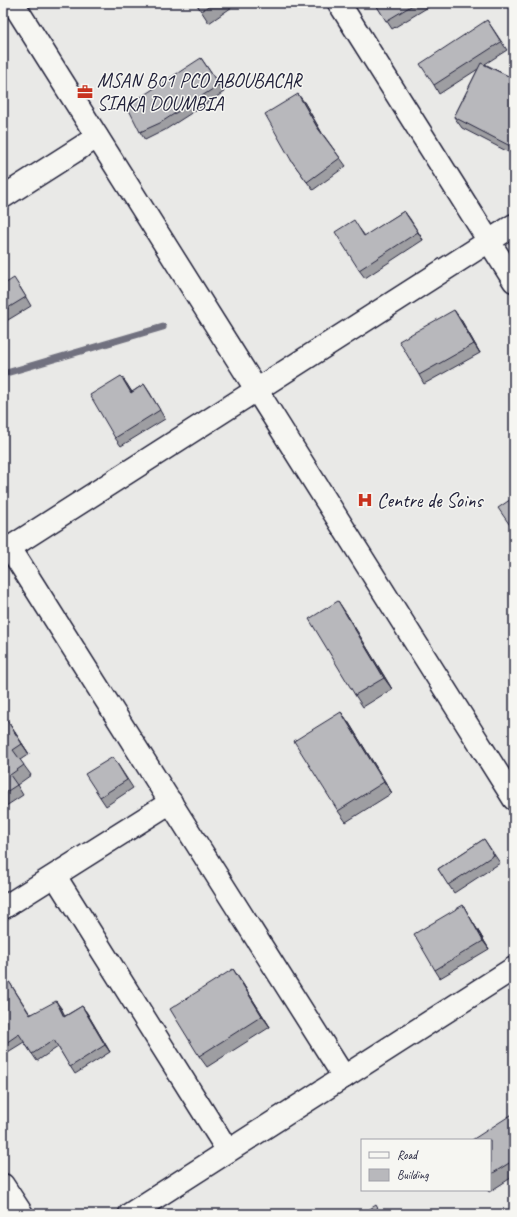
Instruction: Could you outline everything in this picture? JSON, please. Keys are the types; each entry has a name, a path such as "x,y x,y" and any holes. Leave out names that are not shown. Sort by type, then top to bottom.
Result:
{"street":[{"path":"13,3 514,799"},
{"path":"341,4 514,281"},
{"path":"3,197 97,137"},
{"path":"344,1077 171,802 7,550 514,225"},
{"path":"3,908 171,802"},
{"path":"55,876 228,1151"},
{"path":"130,1214 514,968"},
{"path":"3,1185 22,1214"}],"building":[{"path":"196,3 213,3 201,11"},
{"path":"375,3 416,3 386,21"},
{"path":"487,20 501,42 434,85 420,64"},
{"path":"201,58 219,85 160,123 140,132 127,106"},
{"path":"481,63 514,79 514,148 454,117"},
{"path":"298,94 317,127 340,158 307,182 291,160 265,114"},
{"path":"404,211 418,232 359,270 335,232 354,220 364,236"},
{"path":"14,278 26,297 3,311 3,285"},
{"path":"454,310 474,344 419,375 399,341"},
{"path":"121,376 131,393 144,384 160,410 115,438 90,395"},
{"path":"514,497 514,531 498,508"},
{"path":"338,601 384,678 355,695 309,619"},
{"path":"341,712 384,782 338,811 294,741"},
{"path":"3,714 22,744 13,750 24,765 10,775 17,785 3,794"},
{"path":"113,757 127,780 100,797 85,774"},
{"path":"484,839 494,855 448,885 438,869"},
{"path":"463,905 483,941 435,970 414,934"},
{"path":"233,969 262,1016 199,1056 170,1009"},
{"path":"3,972 30,1015 56,1001 64,1017 82,1006 105,1045 70,1067 54,1040 32,1054 19,1034 3,1045"},
{"path":"514,1113 514,1160 491,1174 491,1139 474,1139"},
{"path":"376,1205 381,1214 362,1214"}],"waterway":[{"path":"3,374 163,327"}],"place":[{"name":"MSAN B01 PCO ABOUBACAR SIAKA DOUMBIA","path":"85,92"},
{"name":"Centre de Soins","path":"365,500"}]}
